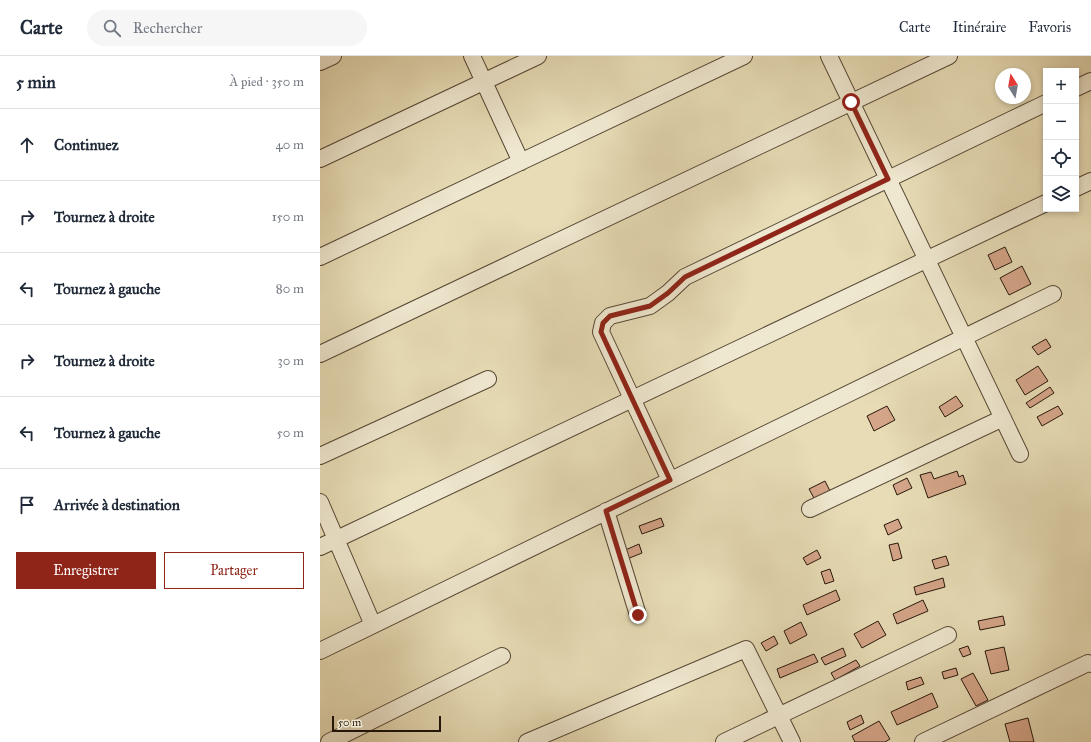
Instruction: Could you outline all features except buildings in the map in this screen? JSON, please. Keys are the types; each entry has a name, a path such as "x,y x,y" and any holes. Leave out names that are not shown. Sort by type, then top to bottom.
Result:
{"street":[{"path":"320,62 333,56"},
{"path":"472,56 521,162"},
{"path":"320,159 538,56"},
{"path":"320,257 744,56"},
{"path":"829,56 1020,454"},
{"path":"320,354 949,56"},
{"path":"1079,87 1091,81"},
{"path":"670,480 601,332 603,323 610,316 650,306 668,293 685,277 1044,104"},
{"path":"1079,187 1091,181"},
{"path":"320,547 1043,204"},
{"path":"320,651 1053,294"},
{"path":"320,456 488,379"},
{"path":"810,509 1003,418"},
{"path":"320,502 373,625"},
{"path":"606,511 638,615"},
{"path":"724,742 948,635"},
{"path":"527,742 746,649 792,742"},
{"path":"329,742 347,738 502,656"},
{"path":"923,742 1088,663 1091,664"}],"route":[{"path":"638,615 606,511 670,480 601,332 603,323 610,316 632,312 650,306 668,293 685,277 888,179 851,102"}]}
